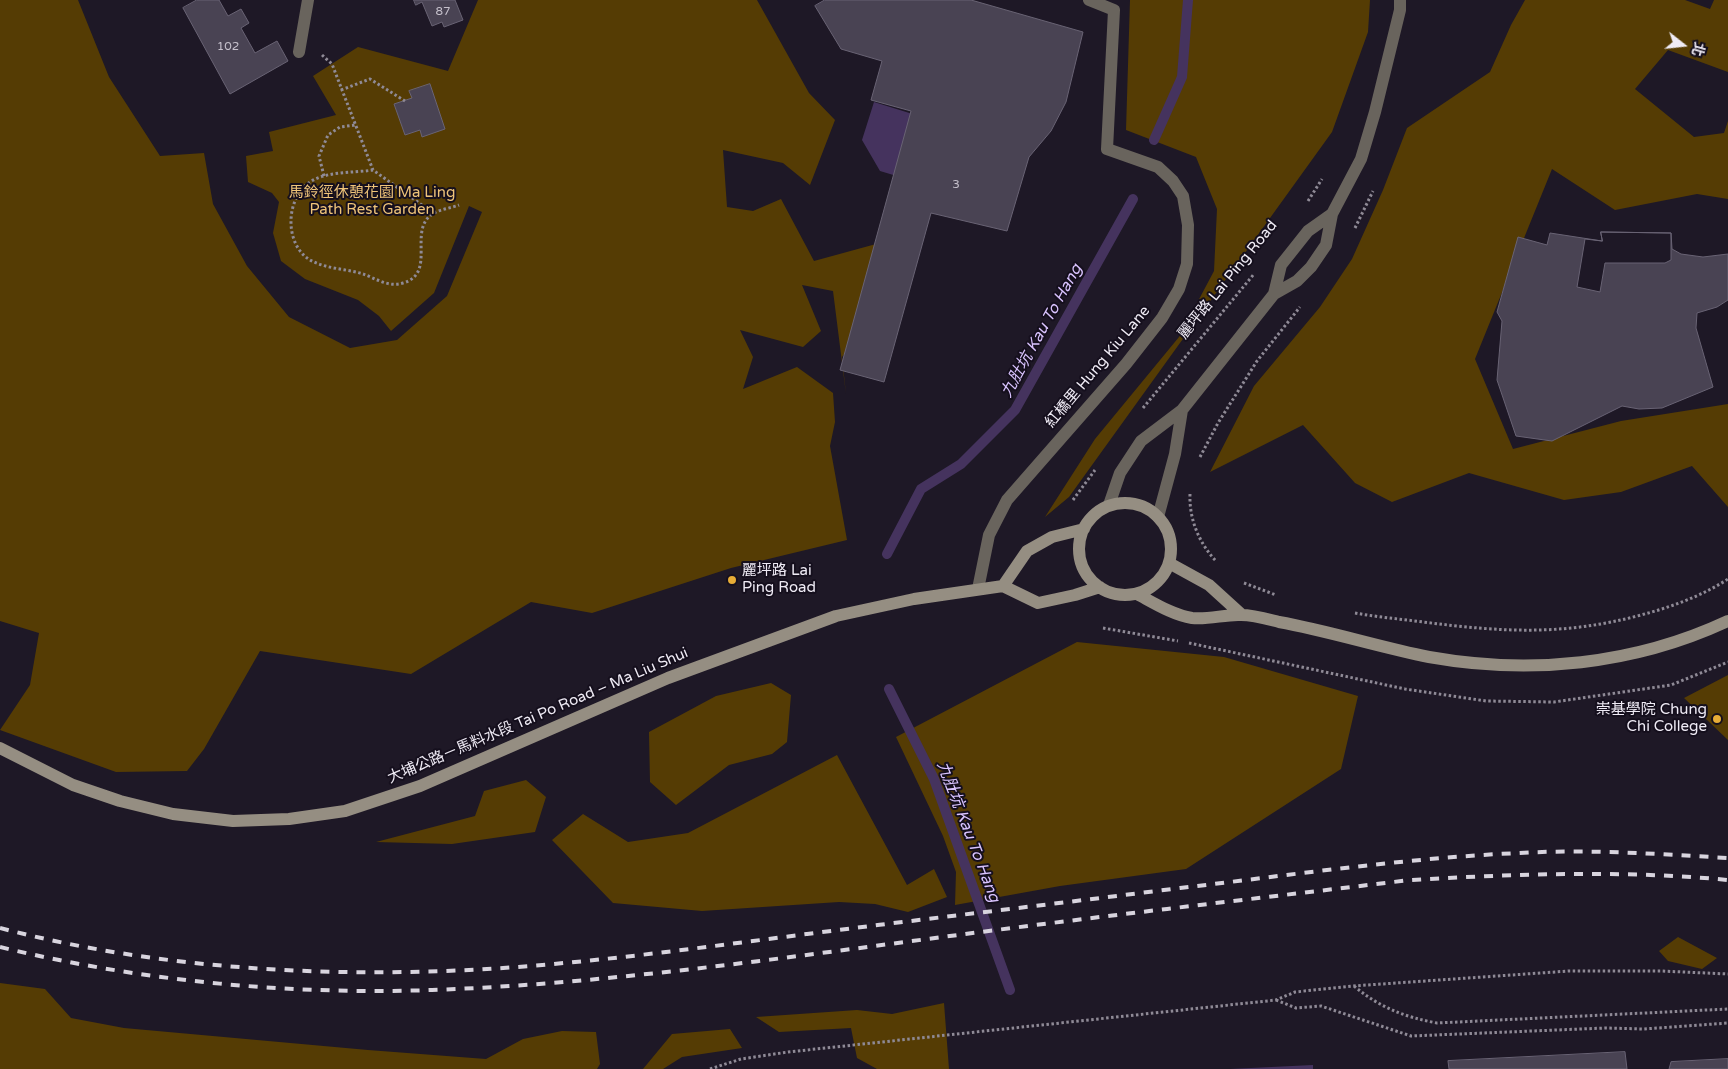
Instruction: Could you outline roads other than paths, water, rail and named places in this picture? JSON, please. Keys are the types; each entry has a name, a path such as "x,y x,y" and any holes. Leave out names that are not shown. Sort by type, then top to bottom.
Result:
{"main road":[{"path":"1137,594 1156,582 1164,573 1169,563 1169,537 1158,516 1135,504 1109,505 1093,517 1084,529 1080,543 1081,560 1086,573 1100,587 1118,594 1137,594 1167,610 1193,618 1242,615 1327,632 1427,656 1498,666 1534,667 1587,662 1650,650 1701,634 1728,621"},
{"path":"1084,529 1052,538 1026,551 1003,586 1038,602 1074,595 1100,587"},
{"path":"1169,563 1208,585 1242,615"},
{"name":"大埔公路－馬料水段 Tai Po Road – Ma Liu Shui","path":"0,748 73,785 120,801 173,814 233,821 289,819 345,811 420,786 668,678 766,640 836,616 914,599 1003,586"}],"street":[{"path":"299,52 308,0"},
{"name":"紅橋里 Hung Kiu Lane","path":"978,589 989,535 1006,500 1126,364 1162,318 1179,289 1187,264 1188,225 1183,196 1173,181 1158,167 1107,149 1114,10 1090,0"},
{"name":"麗坪路 Lai Ping Road","path":"1109,505 1120,473 1141,441 1182,410 1274,294 1297,281 1316,260 1326,245 1332,214 1361,160 1400,10 1400,0"},
{"name":"麗坪路 Lai Ping Road","path":"1274,294 1281,265 1308,231 1332,214"},
{"name":"麗坪路 Lai Ping Road","path":"1158,516 1175,454 1182,410"}],"waterway":[{"name":"九肚坑 Kau To Hang","path":"1154,140 1182,77 1188,0"},
{"name":"九肚坑 Kau To Hang","path":"887,554 921,489 961,464 1015,410 1133,199"},
{"name":"九肚坑 Kau To Hang","path":"889,689 934,779 1010,990"}],"railway":[{"path":"0,928 123,954 186,962 314,971 441,971 503,968 617,958 1306,873 1476,855 1624,852 1728,858"},
{"path":"0,947 106,969 215,983 323,990 432,990 495,987 684,970 1410,880 1569,874 1648,875 1728,880"}],"place":[{"name":"麗坪路 Lai Ping Road","path":"732,580"},
{"name":"崇基學院 Chung Chi College","path":"1717,719"}],"park label":[{"name":"馬鈴徑休憩花園 Ma Ling Path Rest Garden","path":"372,202"}]}
